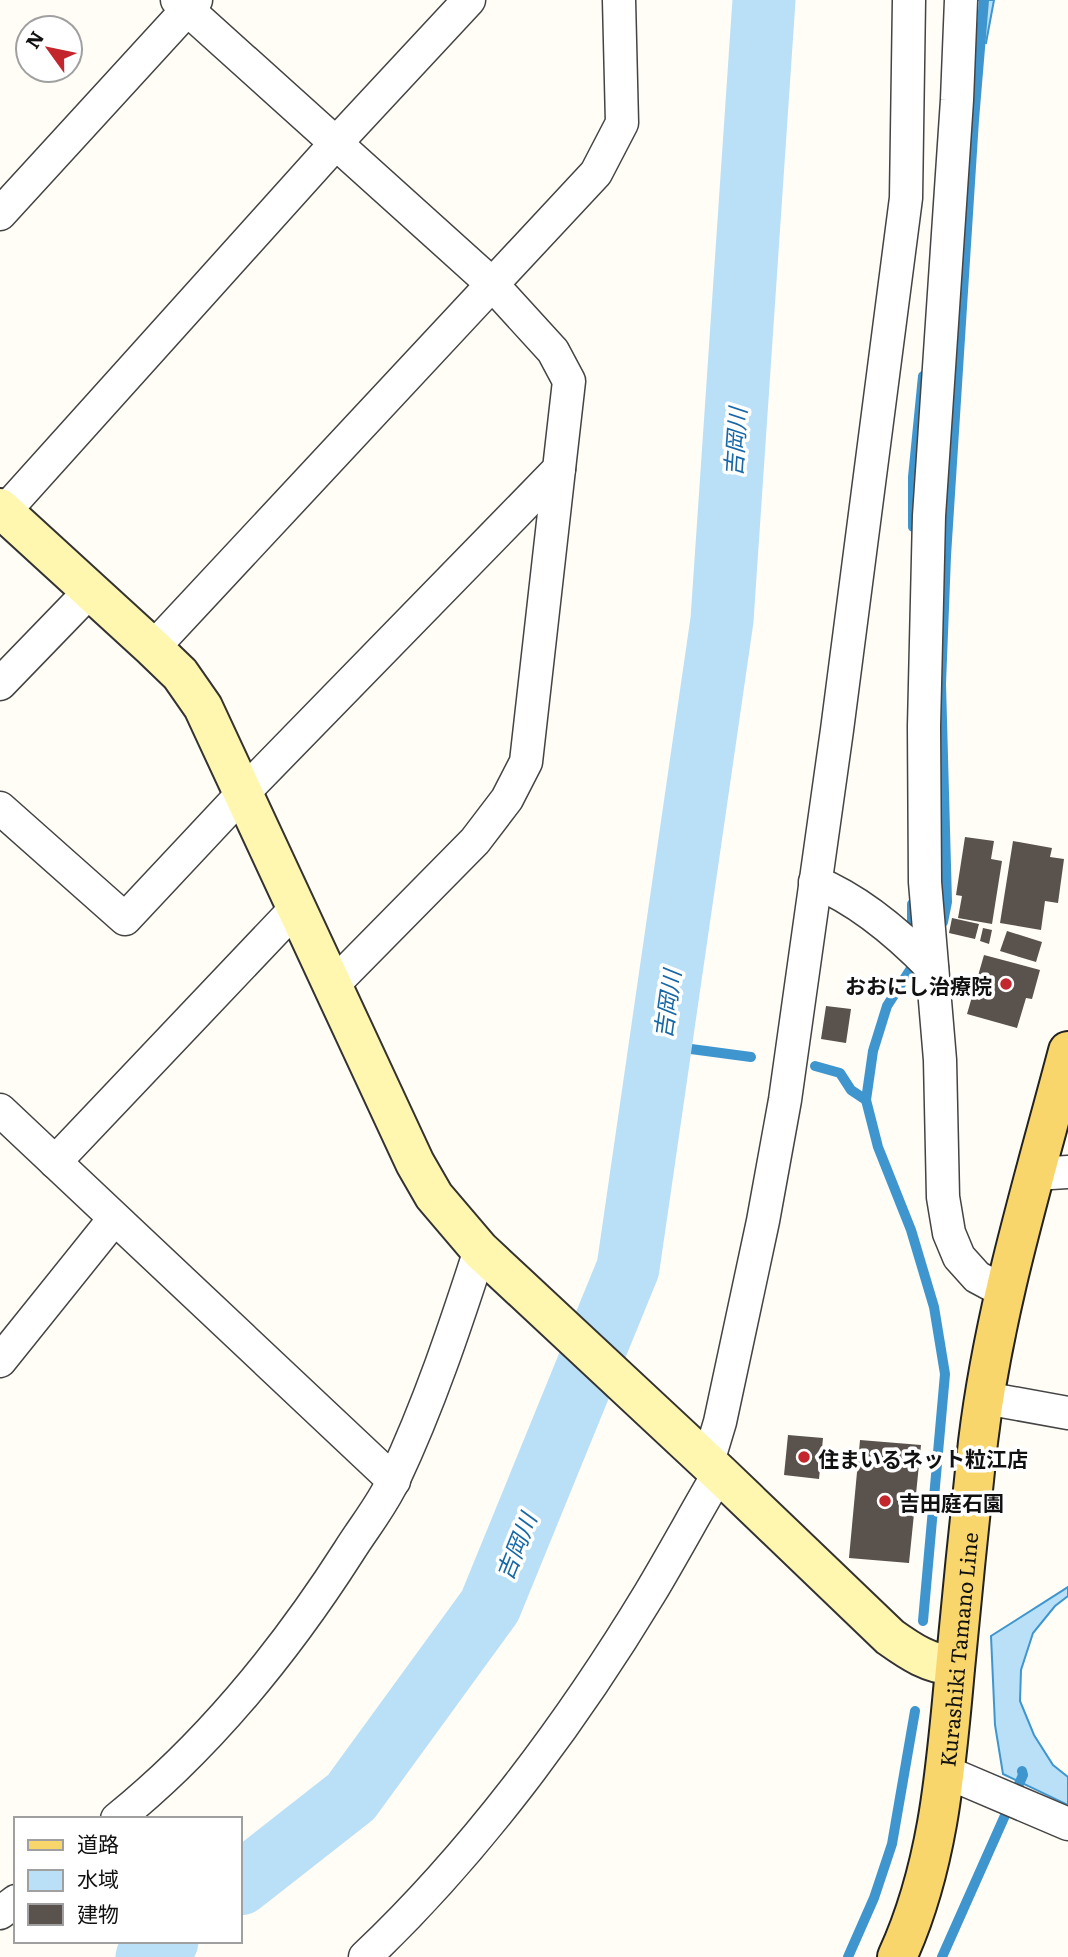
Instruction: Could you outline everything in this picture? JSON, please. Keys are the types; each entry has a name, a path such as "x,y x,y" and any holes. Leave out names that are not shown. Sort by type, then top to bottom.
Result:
{"main road":[{"name":"Kurashiki Tamano Line","path":"897,1957 912,1923 929,1863 946,1772 979,1440 1005,1292 1052,1173 1068,1051"}],"street":[{"path":"469,0 2,510 180,674 203,707 415,1163 435,1196 480,1250 704,1458 890,1637 924,1659 938,1665 955,1666"},
{"path":"153,648 596,173 622,123 619,0"},
{"path":"365,1957 403,1921 491,1821 566,1719 649,1594 726,1396 785,1100 906,198 909,0"},
{"path":"961,0 957,100 929,516 923,949 940,1060 943,1197 949,1233 959,1257 977,1277 1005,1292"},
{"path":"0,214 187,3 491,284 553,351 569,381 526,762 506,799 475,841 332,986"},
{"path":"0,808 125,919 244,792 559,469"},
{"path":"0,684 89,592"},
{"path":"815,882 841,893 923,949"},
{"path":"55,1162 297,907"},
{"path":"0,1110 394,1481"},
{"path":"0,1360 114,1219"},
{"path":"119,1817 170,1773 268,1668 315,1604 394,1481 438,1374 480,1250"},
{"path":"985,1398 1068,1413"},
{"path":"946,1772 1068,1824"}],"water":[{"path":"975,0 994,0 986,43 973,39"},
{"path":"1068,1587 1068,1596 1055,1606 1033,1633 1021,1670 1020,1701 1034,1735 1053,1765 1068,1777 1068,1805 1003,1774 995,1725 991,1636"}],"building":[{"path":"965,837 994,841 991,859 1002,861 992,924 958,918 962,896 956,895"},
{"path":"1013,841 1052,848 1050,857 1064,859 1058,903 1045,901 1041,930 1000,923"},
{"path":"952,918 979,924 975,939 949,933"},
{"path":"983,928 992,930 989,944 980,941"},
{"path":"1007,931 1042,942 1036,962 1000,951"},
{"name":"おおにし治療院","path":"984,955 1040,970 1032,999 1026,998 1017,1028 967,1014"},
{"path":"826,1006 851,1009 846,1043 821,1039"},
{"name":"住まいるネット粒江店","path":"788,1435 823,1438 819,1479 784,1475"},
{"name":"吉田庭石園","path":"860,1440 921,1445 909,1563 849,1558"}],"waterway":[{"name":"吉岡川","path":"242,1882 351,1797 490,1606 628,1268 722,620 764,0"},
{"path":"938,928 943,922 947,902 941,684 946,556 984,0"},
{"path":"913,527 913,477 923,376"},
{"path":"912,904 912,940"},
{"path":"917,959 887,1006 873,1051 866,1100 878,1147 911,1230 934,1307 945,1374 923,1621"},
{"path":"661,1045 751,1057"},
{"path":"815,1066 840,1073 851,1090 866,1100"},
{"path":"848,1957 874,1898 892,1844 915,1711"},
{"path":"942,1957 1023,1775 1022,1771"},
{"name":"吉岡川","path":"147,1957 164,1943"}],"place":[{"name":"おおにし治療院","path":"1006,984"},
{"name":"住まいるネット粒江店","path":"804,1457"},
{"name":"吉田庭石園","path":"885,1501"}]}
